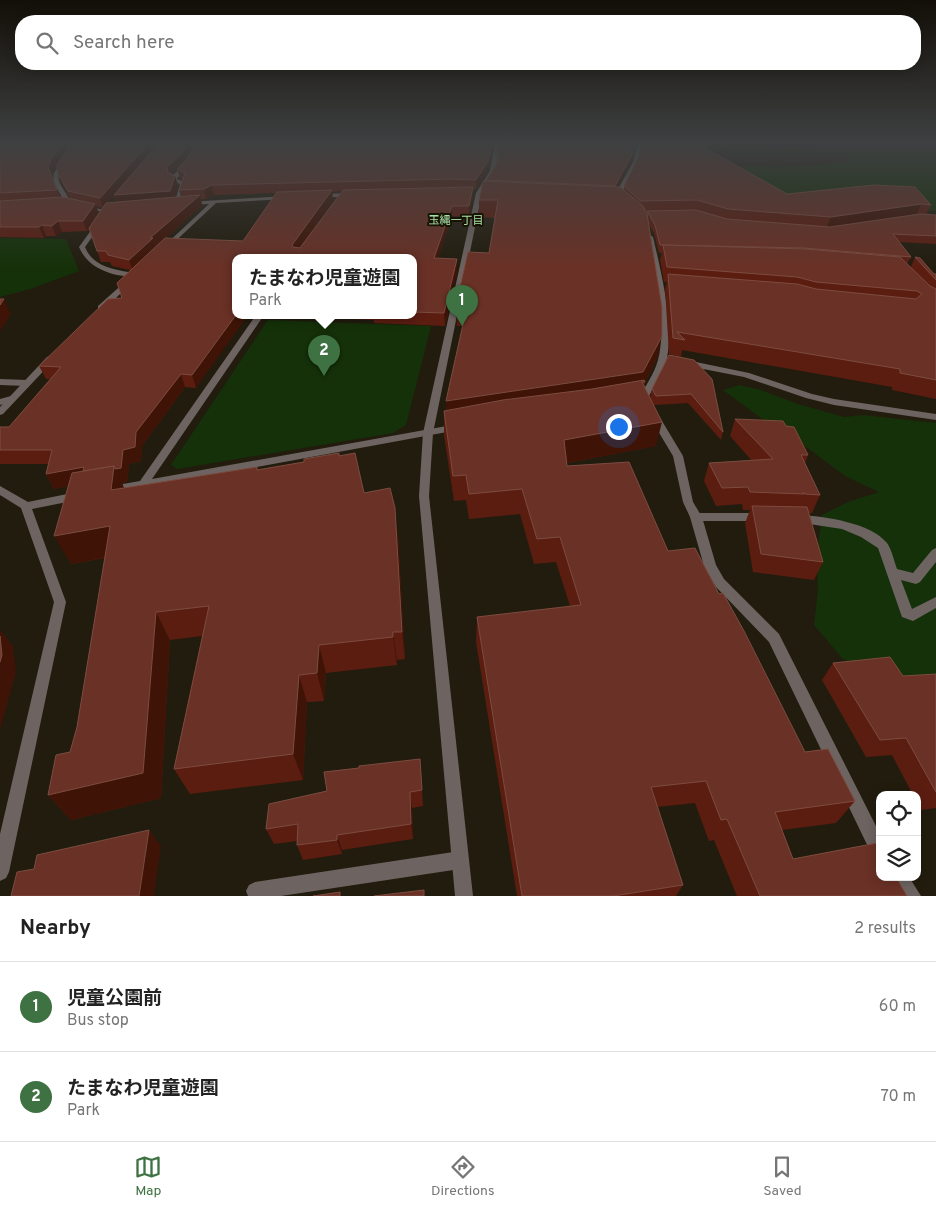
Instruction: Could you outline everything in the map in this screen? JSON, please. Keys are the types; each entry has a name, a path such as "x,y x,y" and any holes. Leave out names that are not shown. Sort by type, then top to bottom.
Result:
{"street":[{"path":"59,185 67,203"},
{"path":"176,204 182,185"},
{"path":"464,896 424,496 428,432 479,193 484,185"},
{"path":"610,199 622,202 618,195 623,185"},
{"path":"312,197 359,194"},
{"path":"336,203 342,195"},
{"path":"166,204 293,198"},
{"path":"157,255 216,201"},
{"path":"57,203 107,210 82,246 83,253 93,263 108,270 135,275"},
{"path":"649,231 655,257 664,328 663,358 639,399 678,456 688,502 696,517 710,566 720,583 774,638 876,845"},
{"path":"655,257 665,257"},
{"path":"92,317 142,268"},
{"path":"659,285 668,286"},
{"path":"144,483 257,319"},
{"path":"0,412 57,352"},
{"path":"663,358 746,375 809,396 834,402 936,416"},
{"path":"0,382 27,383"},
{"path":"0,402 11,399"},
{"path":"26,506 465,426"},
{"path":"0,490 26,506 60,602 0,872"},
{"path":"696,517 775,518"},
{"path":"791,518 843,525 876,540 883,546 907,613 913,616 936,602"},
{"path":"892,572 916,579 936,553"},
{"path":"255,891 460,860"},
{"path":"901,881 912,896"}],"green space":[{"path":"680,185 936,185 936,211 860,205"},
{"path":"0,238 66,239 79,271 30,289 0,297"},
{"path":"268,320 431,326 406,425 393,433 177,469 171,465"},
{"path":"739,385 761,390 798,404 844,417 863,415 936,423 936,679 908,684 857,666 842,658 814,625 818,590 817,554 822,515 848,502 879,492 845,476 793,437 761,418 723,390"}],"building":[{"path":"0,185 55,185 57,190 0,193"},
{"path":"64,185 112,185 100,198 68,191"},
{"path":"123,185 172,185 170,191 114,195"},
{"path":"181,185 219,185 212,185 204,189 179,190"},
{"path":"482,185 570,185 620,187 643,206 647,214 662,307 662,336 643,372 446,401 467,306 456,305 468,252 489,253 498,200 479,200"},
{"path":"771,185 787,194 874,185 915,187 931,205 921,204 831,217 728,209 697,200 640,201 624,186"},
{"path":"473,187 469,206 452,206 434,258 457,259 444,313 417,312 417,254 232,254 233,319 192,375 181,374 136,432 135,447 123,450 121,468 115,469 114,466 83,471 84,467 46,474 52,450 0,450 0,427 9,427 61,367 39,366 108,299 122,298 117,283 165,238 243,241 277,192 332,190 292,245 293,247 300,248 343,190"},
{"path":"200,195 150,238 153,238 129,260 108,255 106,251 97,251 89,228 106,203"},
{"path":"63,197 95,204 83,221 58,221 52,226 42,225 39,227 0,227 0,201"},
{"path":"696,210 727,219 830,227 920,214 936,215 936,236 893,234 911,257 804,248 660,245 655,225 647,211"},
{"path":"663,245 806,249 900,257 930,286 936,289 936,380 900,373 900,369 677,332 685,340 673,338 668,274 797,284 816,289 916,299 922,294 917,291 816,282 797,277 667,267"},
{"path":"915,257 920,258 936,274 936,280"},
{"path":"669,355 694,360 712,379 723,432 691,394 656,396 652,389"},
{"path":"644,380 645,382 642,382 662,422 564,440 567,466 629,462 668,551 695,548 719,594 723,593 744,631 805,752 828,749 855,801 775,812 793,859 876,843 876,881 898,881 907,896 760,896 727,819 721,820 706,781 651,787 683,885 613,896 522,896 477,617 581,605 560,537 537,539 522,489 469,494 466,475 453,476 444,411 503,400 592,389"},
{"path":"735,419 783,421 786,426 794,427 808,455 801,455 820,495 805,494 803,492 804,494 750,492 748,487 722,488 709,463 773,459"},
{"path":"339,453 339,456 355,453 364,493 390,488 395,508 402,632 393,632 393,637 319,645 317,673 299,675 293,754 174,769 209,606 156,612 143,773 48,795 56,755 70,752 77,727 110,526 54,536 72,473 114,466 111,490 257,467 257,470 304,462 304,459"},
{"path":"752,506 807,507 823,562 761,554"},
{"path":"0,636 2,655 0,662"},
{"path":"890,657 903,676 936,674 936,792 906,738 880,740 833,663"},
{"path":"420,759 422,790 410,792 411,824 337,835 337,840 297,845 298,824 266,829 269,804 327,791 324,772"},
{"path":"149,830 139,896 11,896 17,872 34,869 37,855"},
{"path":"424,890 424,896 374,896"},
{"path":"340,892 340,896 313,896"}],"place":[{"name":"児童公園前","path":"462,326"},
{"name":"たまなわ児童遊園","path":"324,376"}],"district":[{"name":"玉縄一丁目","path":"456,220"}]}
